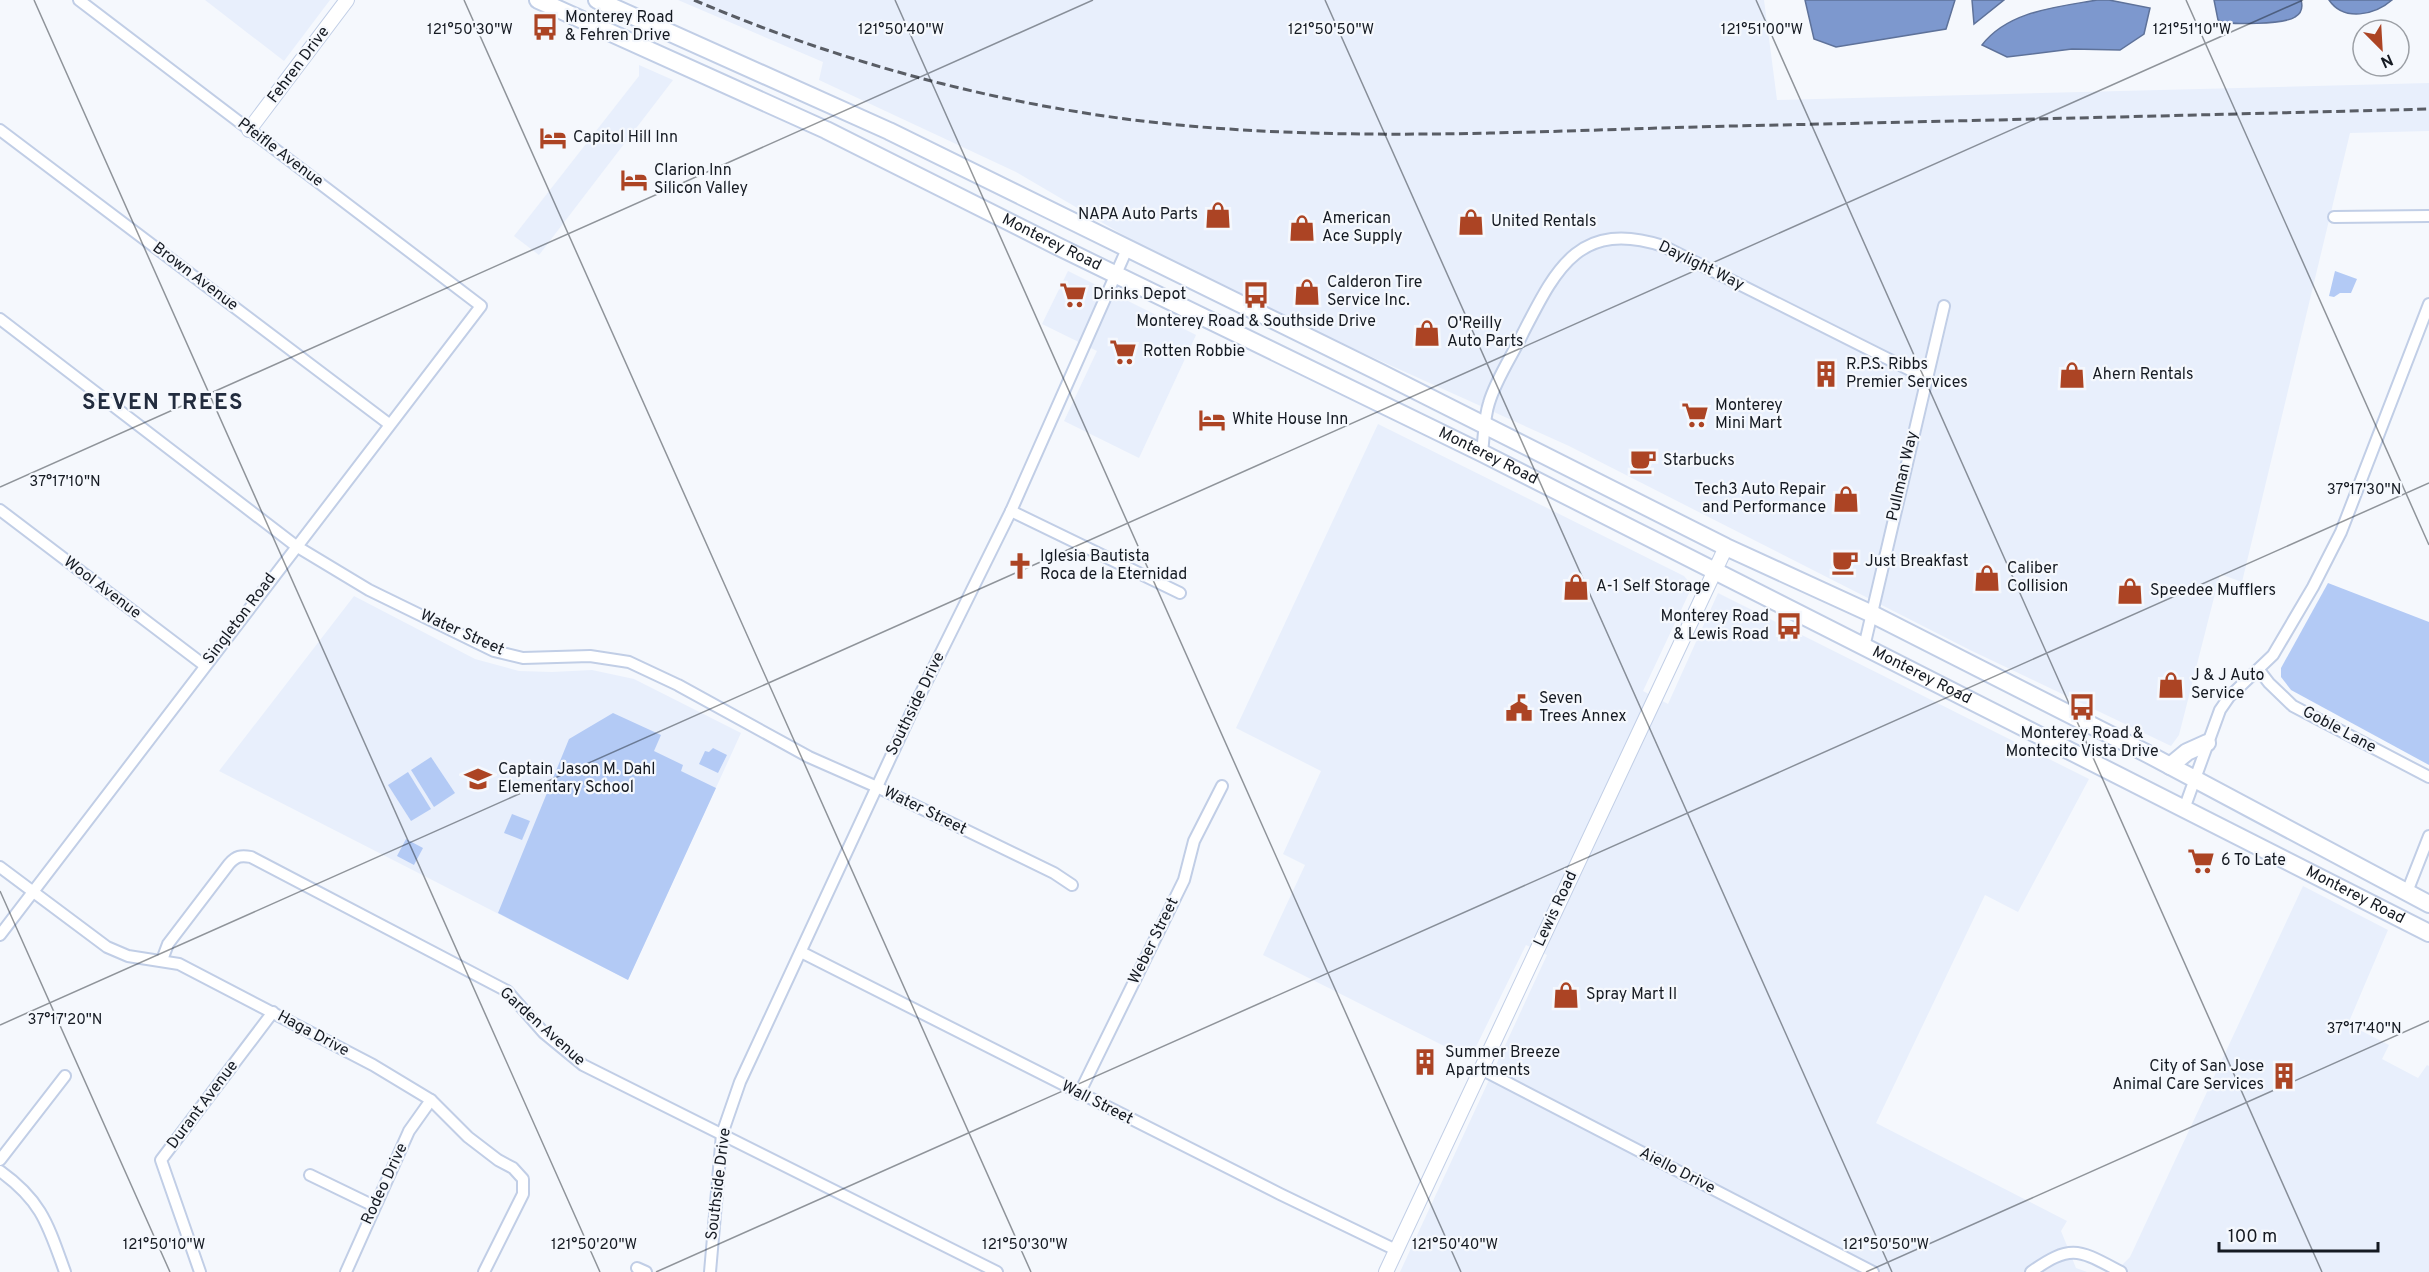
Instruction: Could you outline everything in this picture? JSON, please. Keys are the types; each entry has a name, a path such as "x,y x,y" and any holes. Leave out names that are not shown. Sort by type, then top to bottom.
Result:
{"main road":[{"name":"Monterey Road","path":"538,0 785,111 1482,453 2429,933"},
{"name":"Monterey Road","path":"597,0 889,131 1379,372 1485,428 1726,547 1870,613 2170,766 2429,904"},
{"path":"785,111 794,88"},
{"path":"2170,766 2187,752 2207,743"}],"street":[{"name":"Pfeifle Avenue","path":"79,0 481,306"},
{"name":"Fehren Drive","path":"249,130 348,0"},
{"name":"Brown Avenue","path":"0,130 389,424"},
{"path":"2334,217 2429,216"},
{"name":"Daylight Way","path":"1482,453 1488,404 1547,286 1560,267 1577,253 1597,243 1619,238 1641,239 1663,246 1926,378"},
{"name":"Southside Drive","path":"710,1272 722,1134 740,1082 877,787 1011,511 1127,249"},
{"path":"2184,809 2214,721 2223,704 2273,655 2313,587 2341,532 2429,303"},
{"name":"Singleton Road","path":"0,935 481,306"},
{"name":"Pullman Way","path":"1864,647 1870,613 1944,306"},
{"name":"Water Street","path":"0,319 296,546 369,590 483,646 523,658 590,656 629,663 678,685 809,757 877,787 1054,873 1072,885"},
{"name":"Wool Avenue","path":"0,510 204,666"},
{"path":"1011,511 1180,593"},
{"name":"Lewis Road","path":"1386,1272 1726,547"},
{"name":"Goble Lane","path":"2259,670 2293,706 2429,777"},
{"name":"Weber Street","path":"1079,1094 1184,880 1194,841 1222,786"},
{"path":"2407,892 2429,836"},
{"name":"Garden Avenue","path":"162,960 168,944 234,858 242,855 251,856 507,992 544,1032 583,1065 997,1272"},
{"name":"Haga Drive","path":"0,867 107,947 128,956 179,964 373,1065 432,1100 468,1137 498,1160 513,1168 523,1179 523,1194 484,1272"},
{"name":"Wall Street","path":"801,952 1079,1094 1347,1228 1396,1250"},
{"name":"Durant Avenue","path":"200,1272 161,1160 273,1012"},
{"name":"Aiello Drive","path":"1481,1069 1874,1272"},
{"path":"0,1161 65,1076"},
{"name":"Rodeo Drive","path":"346,1272 409,1131 432,1100"},
{"path":"0,1171 27,1192 39,1208 48,1223 65,1272"},
{"path":"310,1175 374,1206"},
{"path":"2031,1272 2053,1256 2074,1252 2091,1257 2121,1272"}],"shaded area":[{"path":"205,0 330,0 284,61"},
{"path":"678,0 1764,0 1777,100 2429,83 2429,131 2350,133 2242,582 2220,574 2179,735 2171,746 1970,650 1569,446 1195,277 1016,172 819,80 823,62"},
{"path":"1805,0 1955,0 1946,29 1836,47 1814,39"},
{"path":"1972,0 2004,0 1974,24"},
{"path":"2097,0 2150,8 2144,34 2120,50 2072,49 2007,57 1982,45 2005,25 2034,12"},
{"path":"2214,0 2301,0 2302,7 2301,12 2289,19 2244,24 2218,20"},
{"path":"2329,0 2392,0 2369,12 2351,14 2335,7"},
{"path":"639,65 673,80 539,255 514,236 639,76"},
{"path":"1068,271 1196,335 1139,458 1064,421 1097,351 1042,324"},
{"path":"2335,271 2357,279 2351,293 2329,296"},
{"path":"1378,424 1684,576 1690,583 1690,591 1643,691 1668,704 1718,593 2089,779 2018,912 1985,895 1876,1123 2067,1221 2061,1231 2076,1268 2087,1272 1400,1272 1547,955 1526,945 1470,1059 1263,955 1305,865 1283,854 1321,771 1236,728"},
{"path":"2328,583 2429,622 2429,765 2291,690 2281,677 2281,668"},
{"name":"Captain Jason M. Dahl Elementary School","path":"354,596 475,659 519,671 592,670 634,679 741,733 628,980 219,771"},
{"path":"613,713 661,735 654,751 683,765 681,771 716,788 628,980 498,913 569,739"},
{"path":"713,748 727,755 718,773 699,764 705,751 709,752"},
{"path":"431,757 455,793 434,807 411,770"},
{"path":"408,772 431,809 411,821 388,785"},
{"path":"512,814 530,821 522,840 504,833"},
{"path":"406,839 423,848 414,865 397,856"},
{"path":"2303,886 2388,930 2348,1024 2389,1045 2382,1059 2418,1078 2427,1065 2429,1066 2429,1272 2115,1272 2130,1257"}],"railway":[{"path":"694,0 819,48 949,85 1081,112 1147,122 1214,128 1343,134 1474,133 2429,109"}],"place":[{"name":"Monterey Road & Fehren Drive","path":"545,27"},
{"name":"Capitol Hill Inn","path":"553,138"},
{"name":"Clarion Inn Silicon Valley","path":"634,180"},
{"name":"NAPA Auto Parts","path":"1218,215"},
{"name":"United Rentals","path":"1471,222"},
{"name":"American Ace Supply","path":"1302,228"},
{"name":"Calderon Tire Service Inc.","path":"1307,292"},
{"name":"Drinks Depot","path":"1073,295"},
{"name":"Monterey Road & Southside Drive","path":"1256,295"},
{"name":"O'Reilly Auto Parts","path":"1427,333"},
{"name":"Rotten Robbie","path":"1123,352"},
{"name":"R.P.S. Ribbs Premier Services","path":"1826,374"},
{"name":"Ahern Rentals","path":"2072,375"},
{"name":"Monterey Mini Mart","path":"1695,415"},
{"name":"White House Inn","path":"1212,420"},
{"name":"Starbucks","path":"1643,461"},
{"name":"Tech3 Auto Repair and Performance","path":"1846,499"},
{"name":"Just Breakfast","path":"1845,562"},
{"name":"Iglesia Bautista Roca de la Eternidad","path":"1020,566"},
{"name":"Caliber Collision","path":"1987,578"},
{"name":"A-1 Self Storage","path":"1576,587"},
{"name":"Speedee Mufflers","path":"2130,591"},
{"name":"Monterey Road & Lewis Road","path":"1789,626"},
{"name":"J & J Auto Service","path":"2171,685"},
{"name":"Monterey Road & Montecito Vista Drive","path":"2082,707"},
{"name":"Seven Trees Annex","path":"1519,708"},
{"name":"Captain Jason M. Dahl Elementary School","path":"478,779"},
{"name":"6 To Late","path":"2201,861"},
{"name":"Spray Mart II","path":"1566,995"},
{"name":"Summer Breeze Apartments","path":"1425,1062"},
{"name":"City of San Jose Animal Care Services","path":"2284,1076"}],"district":[{"name":"SEVEN TREES","path":"163,403"}]}
